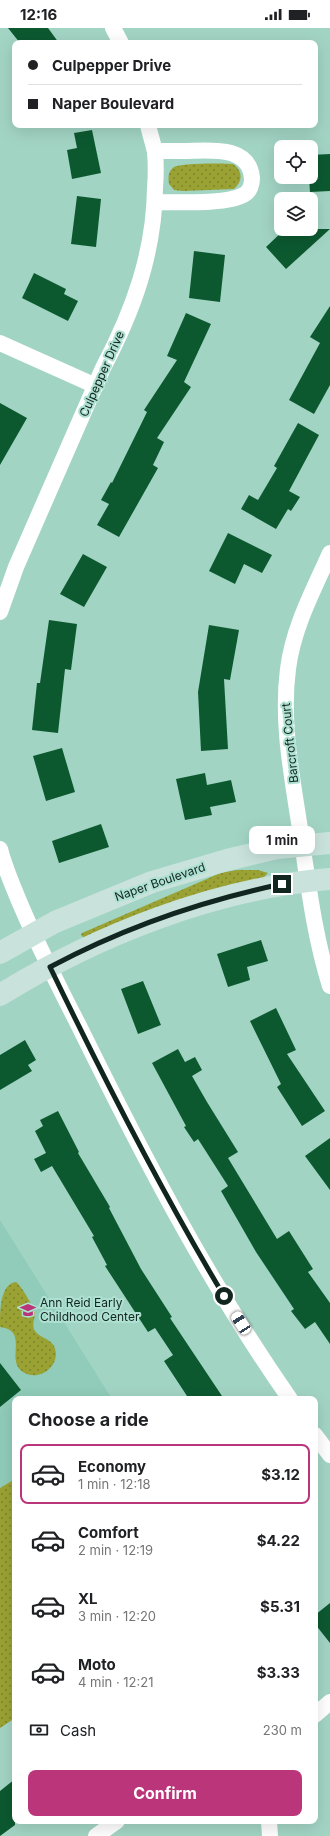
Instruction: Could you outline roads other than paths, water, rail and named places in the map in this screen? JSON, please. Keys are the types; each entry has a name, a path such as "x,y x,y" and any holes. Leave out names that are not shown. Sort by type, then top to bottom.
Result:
{"main road":[{"name":"Naper Boulevard","path":"0,953 86,908 152,882 227,860 277,848 330,843"},
{"path":"0,995 50,967 104,940 159,918 204,903 249,891 307,881 330,879"}],"street":[{"path":"113,28 119,40"},
{"name":"Culpepper Drive","path":"0,612 16,567 140,286 149,246 155,202 155,151 149,128"},
{"path":"155,151 213,151 235,154 247,162 251,173 252,184 246,194 231,200 155,202"},
{"path":"0,343 96,386"},
{"name":"Barcroft Court","path":"330,553 295,635 288,668 285,700 286,724 311,909 321,955 330,986"},
{"path":"0,849 12,886 32,935 50,967 145,1158 173,1210 224,1296 288,1396"},
{"path":"318,1439 330,1455"},
{"path":"318,1712 330,1702"},
{"path":"96,1836 113,1824"},
{"path":"269,1824 270,1836"}],"place":[{"name":"Ann Reid Early Childhood Center","path":"28,1310"}]}
